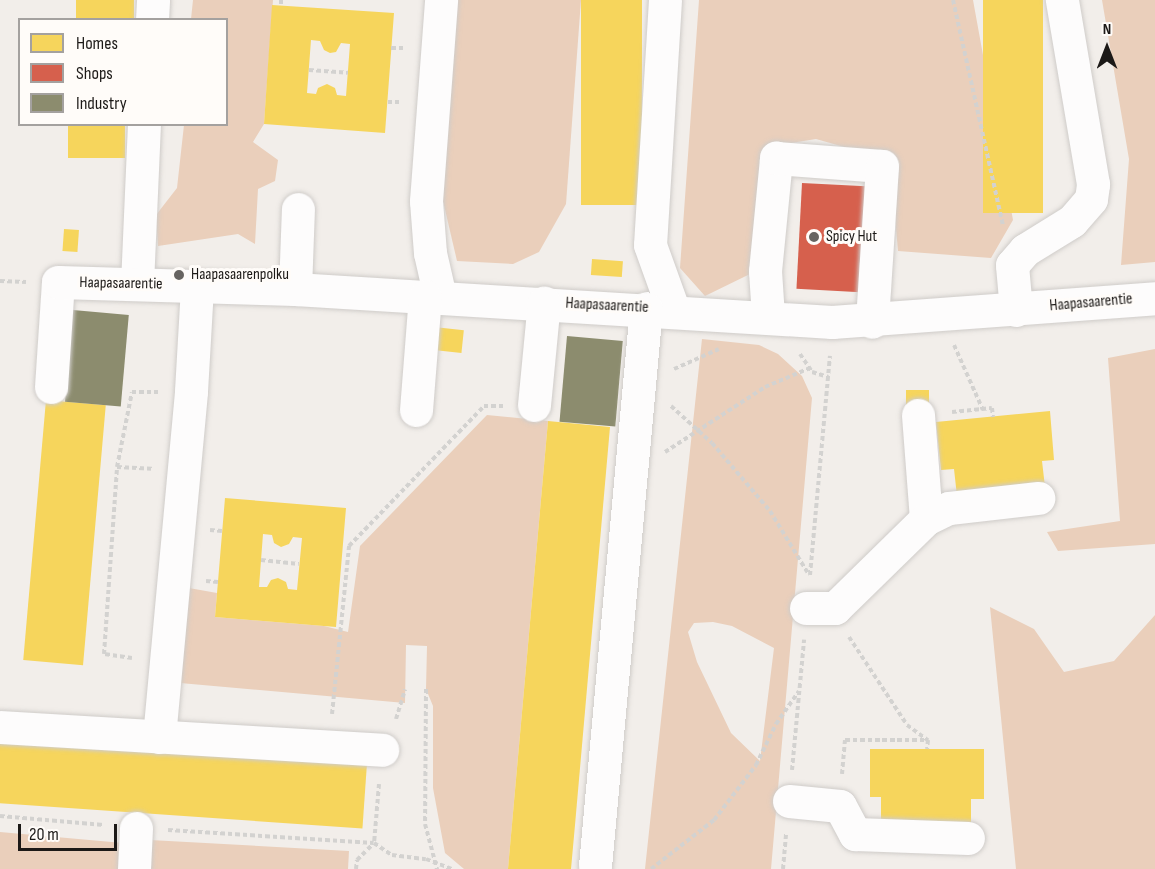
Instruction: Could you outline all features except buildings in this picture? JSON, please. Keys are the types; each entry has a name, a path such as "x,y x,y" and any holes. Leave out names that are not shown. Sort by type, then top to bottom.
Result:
{"street":[{"path":"152,18 153,0"},
{"path":"416,410 432,296 426,201 441,0"},
{"path":"595,866 639,381 660,309 650,245 665,0"},
{"path":"1016,310 1012,265 1025,250 1072,221 1091,199 1094,184 1062,0"},
{"path":"137,284 144,126"},
{"path":"768,316 765,271 776,158 882,166 872,322"},
{"path":"295,289 298,209"},
{"name":"Haapasaarentie","path":"51,387 57,282 295,289 872,322 1155,298"},
{"path":"159,736 191,391 197,286"},
{"path":"534,405 544,302"},
{"path":"918,415 926,519"},
{"path":"821,608 926,519 949,508 1038,498"},
{"path":"0,727 382,750"},
{"path":"789,801 840,806 855,834 968,838"},
{"path":"134,869 136,828"}],"path":[{"path":"953,0 1012,265"},
{"path":"309,70 348,73"},
{"path":"0,276 4,281"},
{"path":"950,336 983,410"},
{"path":"639,381 694,363 724,346"},
{"path":"631,472 700,431 765,387 810,368"},
{"path":"639,381 700,431 770,511 810,576"},
{"path":"166,662 104,654 117,467 132,392 191,391"},
{"path":"329,747 343,567 349,546 484,406 534,405"},
{"path":"918,415 992,408 993,417"},
{"path":"117,467 184,471"},
{"path":"261,560 299,564"},
{"path":"821,608 907,725 928,740"},
{"path":"357,869 357,860 374,843 382,750 403,702 405,689"},
{"path":"426,689 424,824 437,862 437,869"},
{"path":"651,869 714,820 756,765 776,724 799,690"},
{"path":"840,806 845,740 928,740"},
{"path":"927,749 928,740"},
{"path":"0,816 136,828 374,843 392,855 437,862 452,869"}],"shaded area":[{"path":"193,0 273,0 264,124 253,142 278,160 275,181 258,189 255,244 238,234 158,246 156,215 177,188 184,126 228,126 228,18 191,18"},
{"path":"451,0 581,0 566,204 539,252 513,264 457,261 440,188"},
{"path":"699,0 973,0 1013,220 991,258 898,251 890,160 816,139 772,146 750,274 705,296 680,268"},
{"path":"1102,0 1155,0 1155,262 1121,265 1129,159"},
{"path":"702,339 759,345 778,354 802,376 812,398 771,869 645,869","holes":["713,622 732,626 774,648 760,761 731,733 697,662 688,632 694,623"]},
{"path":"1155,349 1155,544 1058,551 1047,532 1120,521 1108,358"},
{"path":"487,415 548,421 508,869 464,869 445,853 433,788 433,706 426,689 427,646 406,645 405,703 180,683 189,588 217,593 215,617 324,626 348,632 360,546"},
{"path":"990,607 1034,629 1064,672 1114,661 1155,615 1155,869 1016,869"},
{"path":"0,832 123,843 120,869 0,869"},
{"path":"150,840 349,851 348,869 148,869"}],"place":[{"name":"Spicy Hut","path":"814,237"},
{"name":"Haapasaarenpolku","path":"179,275"}]}
